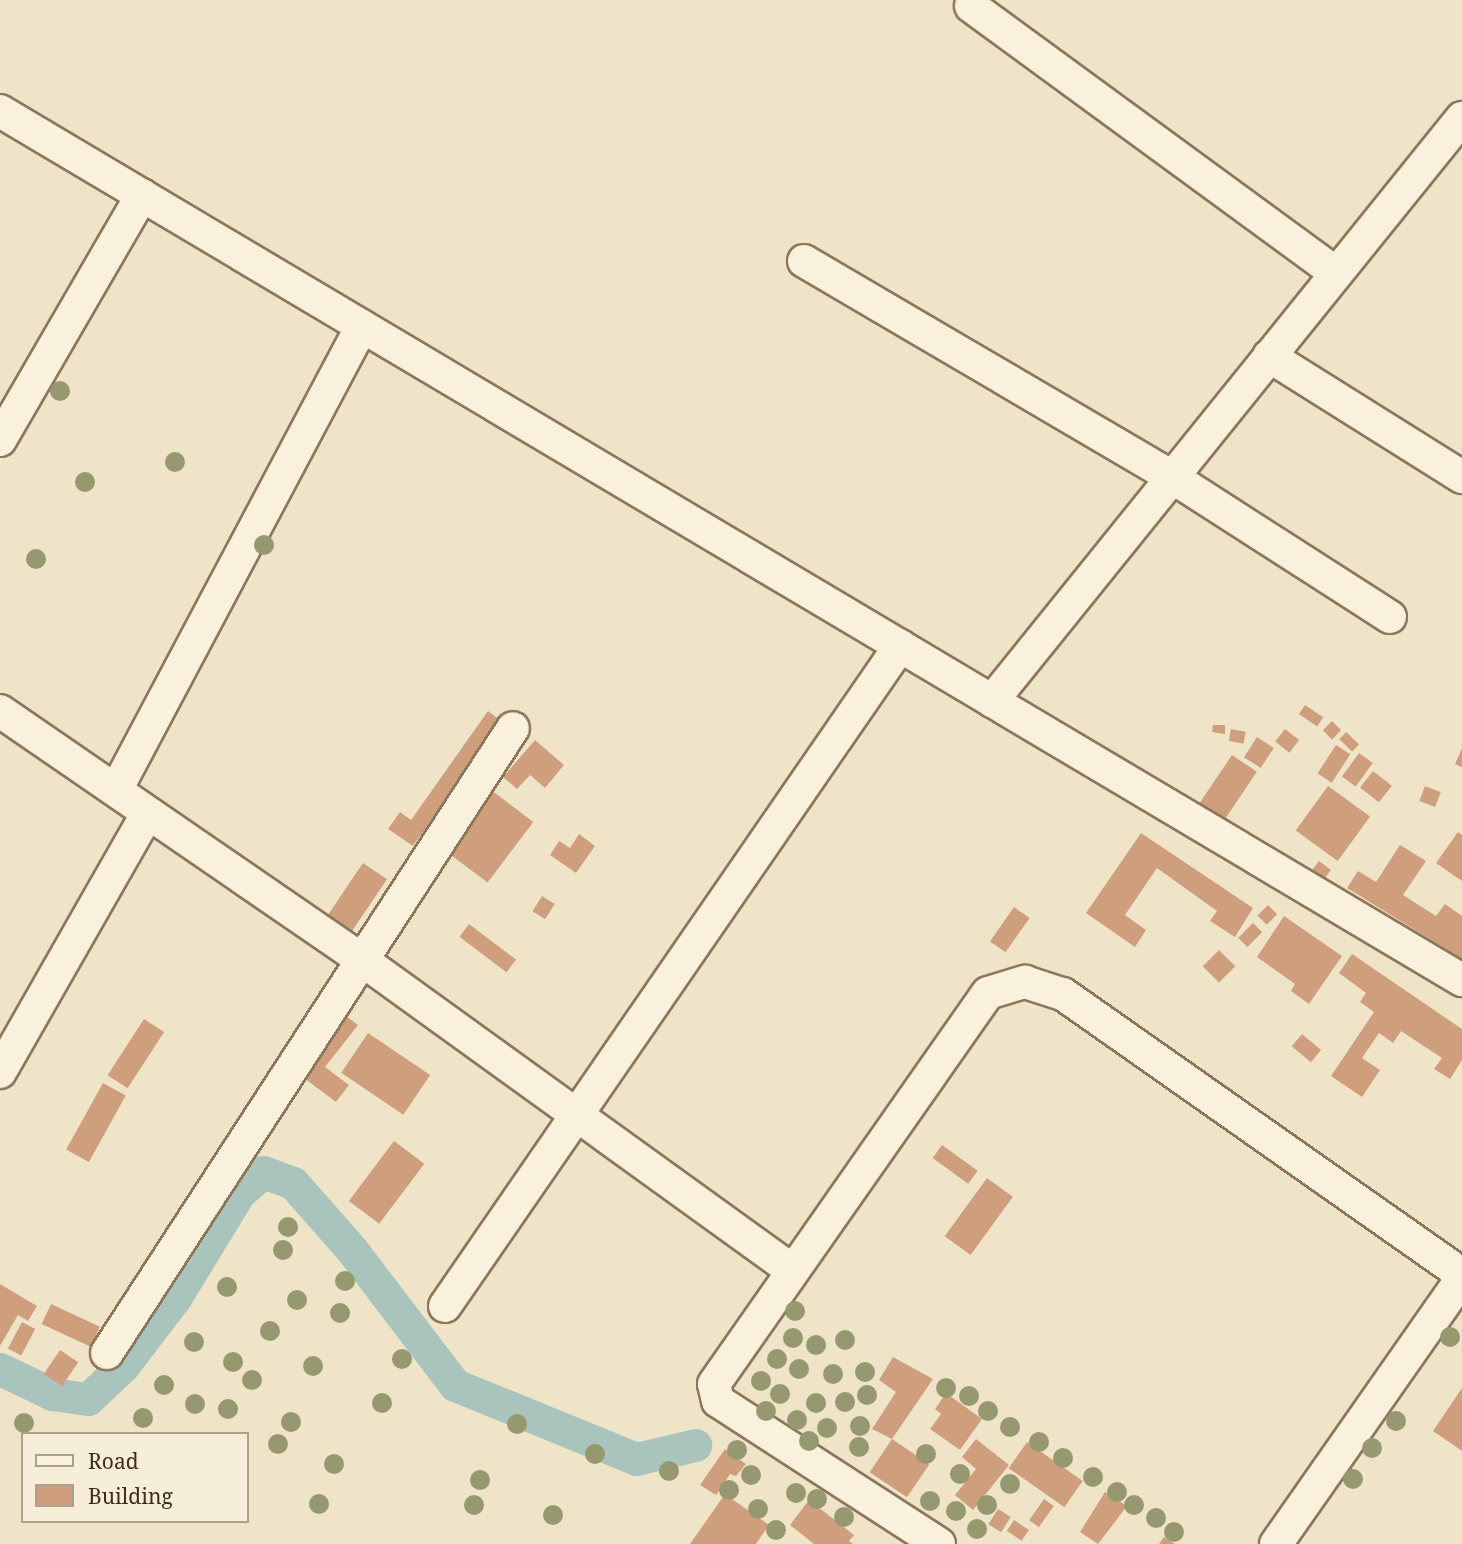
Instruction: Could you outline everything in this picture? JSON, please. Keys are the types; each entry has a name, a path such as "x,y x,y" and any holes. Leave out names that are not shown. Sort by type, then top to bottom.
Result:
{"street":[{"path":"971,6 1336,274"},
{"path":"0,111 1462,980"},
{"path":"992,701 1462,118"},
{"path":"0,440 142,195"},
{"path":"804,261 1172,477 1390,617"},
{"path":"116,790 362,326"},
{"path":"1269,356 1462,477"},
{"path":"445,1306 900,646"},
{"path":"0,710 362,960 793,1271"},
{"path":"107,1353 513,728"},
{"path":"0,1072 148,813"},
{"path":"939,1544 718,1401 713,1394 714,1384 988,993 1025,982 1063,994 1462,1276 1276,1544"}],"building":[{"path":"1305,705 1323,717 1317,726 1299,714"},
{"path":"488,711 501,721 413,846 388,829 400,812 411,820"},
{"path":"1332,721 1341,730 1332,739 1323,730"},
{"path":"1213,725 1225,725 1225,734 1212,732"},
{"path":"1231,729 1246,732 1243,744 1229,741"},
{"path":"1285,729 1299,740 1289,753 1275,742"},
{"path":"1346,732 1359,744 1352,752 1339,739"},
{"path":"1257,737 1274,748 1261,768 1244,757"},
{"path":"535,740 564,765 545,788 530,775 517,789 503,777"},
{"path":"1336,745 1350,754 1332,783 1317,774"},
{"path":"1462,748 1462,767 1455,764"},
{"path":"1359,753 1373,763 1356,786 1342,776"},
{"path":"1232,755 1257,772 1221,825 1196,808"},
{"path":"1373,771 1392,786 1379,802 1360,788"},
{"path":"1328,786 1370,817 1338,861 1296,830"},
{"path":"1425,786 1441,792 1435,807 1419,801"},
{"path":"491,790 533,822 488,883 445,851"},
{"path":"1458,832 1462,835 1462,881 1436,863"},
{"path":"1141,833 1253,908 1235,937 1210,921 1217,911 1157,868 1125,915 1146,930 1135,947 1086,913"},
{"path":"579,834 595,846 576,873 550,855 559,841 570,848"},
{"path":"1400,845 1426,861 1403,895 1436,916 1445,904 1462,916 1462,959 1347,888 1358,871 1376,882"},
{"path":"1319,861 1331,870 1319,886 1307,877"},
{"path":"363,863 387,879 346,941 322,924"},
{"path":"542,896 555,904 545,919 532,911"},
{"path":"1268,905 1277,914 1267,925 1257,916"},
{"path":"1014,907 1030,918 1005,952 990,941"},
{"path":"1284,916 1342,956 1309,1004 1291,991 1295,984 1257,957"},
{"path":"1253,923 1262,932 1247,947 1238,938"},
{"path":"469,924 516,960 506,972 459,937"},
{"path":"1219,950 1235,966 1219,983 1203,966"},
{"path":"1352,954 1462,1029 1462,1060 1450,1079 1434,1069 1442,1058 1401,1031 1393,1043 1379,1033 1362,1058 1380,1070 1362,1097 1331,1076 1374,1012 1360,1002 1366,993 1339,973"},
{"path":"342,1013 358,1025 325,1067 349,1085 336,1102 296,1072"},
{"path":"144,1019 164,1032 128,1088 108,1075"},
{"path":"368,1033 430,1075 403,1115 341,1073"},
{"path":"1302,1034 1321,1050 1311,1062 1292,1046"},
{"path":"103,1083 126,1096 89,1162 66,1149"},
{"path":"394,1141 424,1164 379,1224 349,1201"},
{"path":"942,1145 978,1171 968,1184 933,1158"},
{"path":"987,1178 1013,1197 971,1255 945,1236"},
{"path":"0,1284 37,1306 28,1321 18,1315 0,1346"},
{"path":"51,1304 100,1327 91,1347 42,1324"},
{"path":"22,1322 35,1329 21,1356 8,1348"},
{"path":"60,1350 78,1362 62,1386 44,1374"},
{"path":"893,1357 933,1379 892,1439 872,1429 896,1392 879,1380"},
{"path":"1462,1388 1462,1451 1433,1431"},
{"path":"946,1393 982,1419 960,1450 930,1429 941,1414 935,1409"},
{"path":"892,1439 929,1464 907,1497 870,1472"},
{"path":"976,1439 1009,1465 973,1510 955,1495 976,1469 962,1457"},
{"path":"1027,1442 1083,1481 1064,1507 1009,1468"},
{"path":"725,1449 746,1464 736,1476 730,1474 716,1495 700,1485"},
{"path":"1105,1492 1127,1506 1098,1544 1080,1532"},
{"path":"725,1494 769,1525 756,1544 690,1544"},
{"path":"1044,1499 1054,1506 1039,1527 1029,1520"},
{"path":"809,1500 854,1535 849,1541 853,1544 814,1544 790,1525"},
{"path":"998,1509 1011,1517 1001,1532 988,1524"},
{"path":"1014,1520 1029,1530 1022,1541 1007,1531"},
{"path":"1164,1537 1175,1544 1159,1544"}],"waterway":[{"path":"0,1369 52,1394 88,1399 123,1366 175,1298 239,1193 263,1172 293,1183 352,1250 455,1385 636,1459 695,1445"}]}
